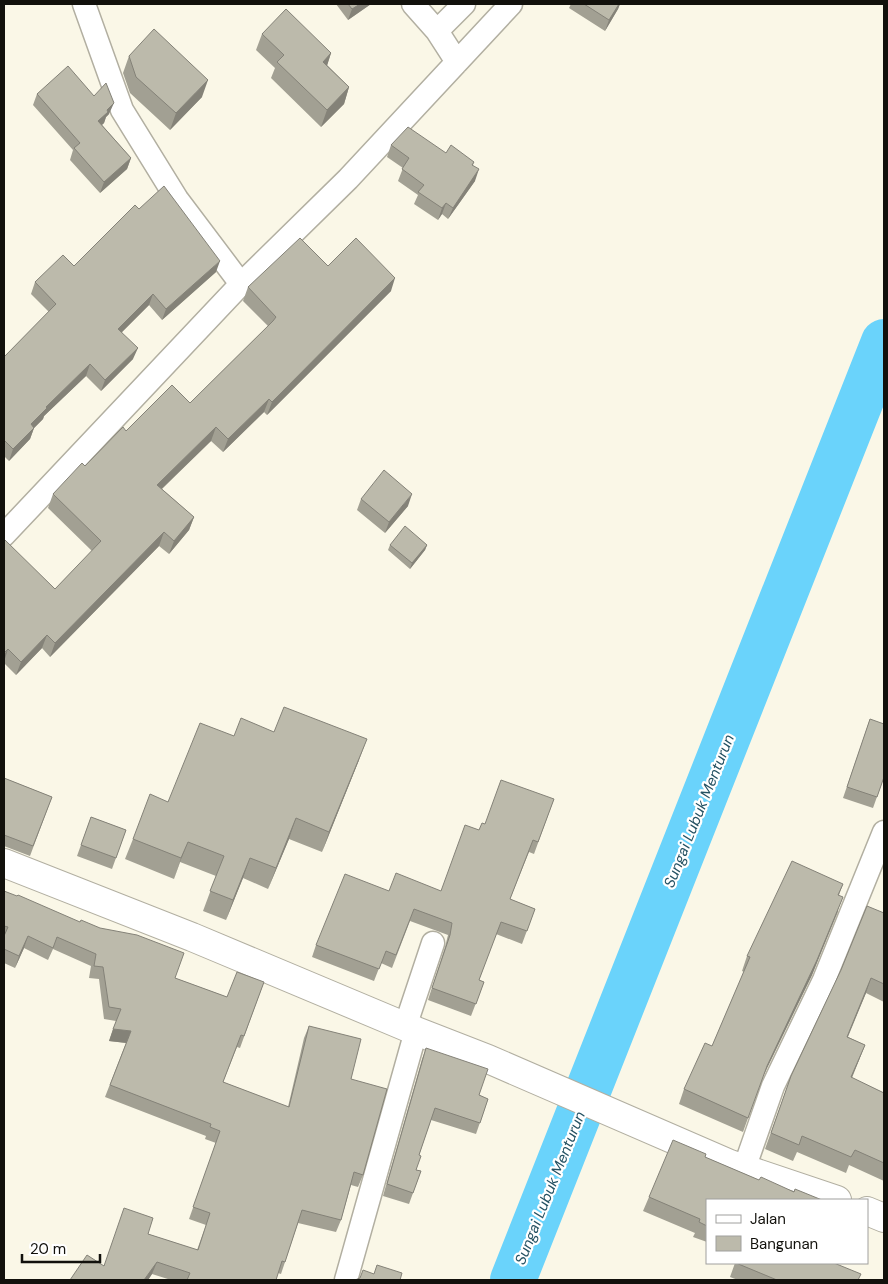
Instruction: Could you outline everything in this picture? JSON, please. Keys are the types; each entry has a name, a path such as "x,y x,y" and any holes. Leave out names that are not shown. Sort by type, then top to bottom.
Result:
{"street":[{"path":"84,4 122,110 178,199 241,284"},
{"path":"414,4 437,31 457,62"},
{"path":"437,31 464,4"},
{"path":"4,535 241,284 348,179 511,4"},
{"path":"744,1169 773,1086 824,980 884,832"},
{"path":"4,863 192,937 410,1029 507,1067 719,1159 834,1199"},
{"path":"346,1280 433,943"},
{"path":"868,1211 884,1218"}],"building":[{"path":"348,4 360,4 352,9"},
{"path":"584,4 619,4 609,20"},
{"path":"286,9 331,53 323,62 349,87 327,110 277,62 284,55 262,34"},
{"path":"154,29 208,80 176,113 136,77 129,56"},
{"path":"68,66 94,96 106,83 114,103 98,121 131,158 104,182 74,148 80,143 37,94"},
{"path":"408,127 446,153 451,145 474,162 472,165 479,169 453,208 446,203 442,208 418,192 424,185 402,169 409,158 391,145"},
{"path":"164,186 220,261 166,309 153,294 118,329 138,348 105,380 90,364 46,407 31,424 34,428 13,449 4,442 4,357 56,304 35,282 63,255 74,266 135,205 139,209"},
{"path":"300,238 328,266 356,238 395,278 272,402 269,399 228,439 216,427 157,485 194,517 174,541 164,532 55,643 47,635 21,662 8,649 4,653 4,541 55,589 101,541 53,494 82,463 85,466 123,427 126,431 172,385 190,403 273,321 276,317 248,287"},
{"path":"384,470 412,494 389,522 361,499"},
{"path":"405,526 427,545 412,563 390,545"},
{"path":"284,707 367,739 329,832 296,818 276,868 250,858 233,900 210,891 224,856 188,842 181,858 133,839 150,794 168,802 200,723 234,736 241,718 274,732"},
{"path":"870,719 884,724 884,777 877,797 847,787"},
{"path":"4,778 52,797 33,846 4,835"},
{"path":"501,780 554,799 538,842 533,840 510,899 535,909 527,931 501,922 479,980 484,982 476,1004 432,988 450,935 452,923 414,909 396,955 386,951 379,969 316,945 345,874 389,891 396,873 441,891 465,825 479,830 482,823 485,824"},
{"path":"91,817 126,830 116,858 81,845"},
{"path":"792,861 843,884 838,895 843,897 817,960 767,1066 748,1118 684,1089 705,1043 712,1046 750,957 747,956"},
{"path":"4,891 18,895 80,922 81,920 100,928 137,935 184,953 175,978 227,997 237,972 264,982 244,1036 241,1035 223,1082 289,1107 309,1026 361,1039 351,1079 387,1089 363,1175 354,1172 341,1220 302,1210 285,1262 282,1261 276,1280 187,1280 190,1273 157,1262 144,1280 70,1280 87,1255 104,1266 124,1208 153,1218 148,1234 198,1250 210,1213 193,1207 220,1131 210,1127 211,1124 110,1085 131,1031 113,1029 121,1009 109,1007 103,967 94,966 96,954 57,937 53,948 28,936 19,956 4,949 4,936 8,927 4,926"},
{"path":"867,906 884,913 884,984 871,978 847,1037 865,1045 851,1077 884,1093 884,1163 855,1150 851,1157 802,1136 799,1145 771,1133 791,1076 841,970"},
{"path":"426,1048 488,1069 479,1095 488,1099 480,1123 435,1108 419,1155 421,1156 416,1170 421,1171 413,1193 387,1184"},
{"path":"673,1140 706,1154 705,1157 759,1180 761,1177 794,1192 795,1189 820,1199 706,1199 706,1226 699,1222 700,1219 649,1197"},
{"path":"738,1264 836,1264 861,1274 858,1280 777,1280"},
{"path":"377,1265 402,1273 400,1280 355,1280 360,1278 363,1270 374,1274"}],"waterway":[{"name":"Sungai Lubuk Menturun","path":"513,1280 884,342"}]}
